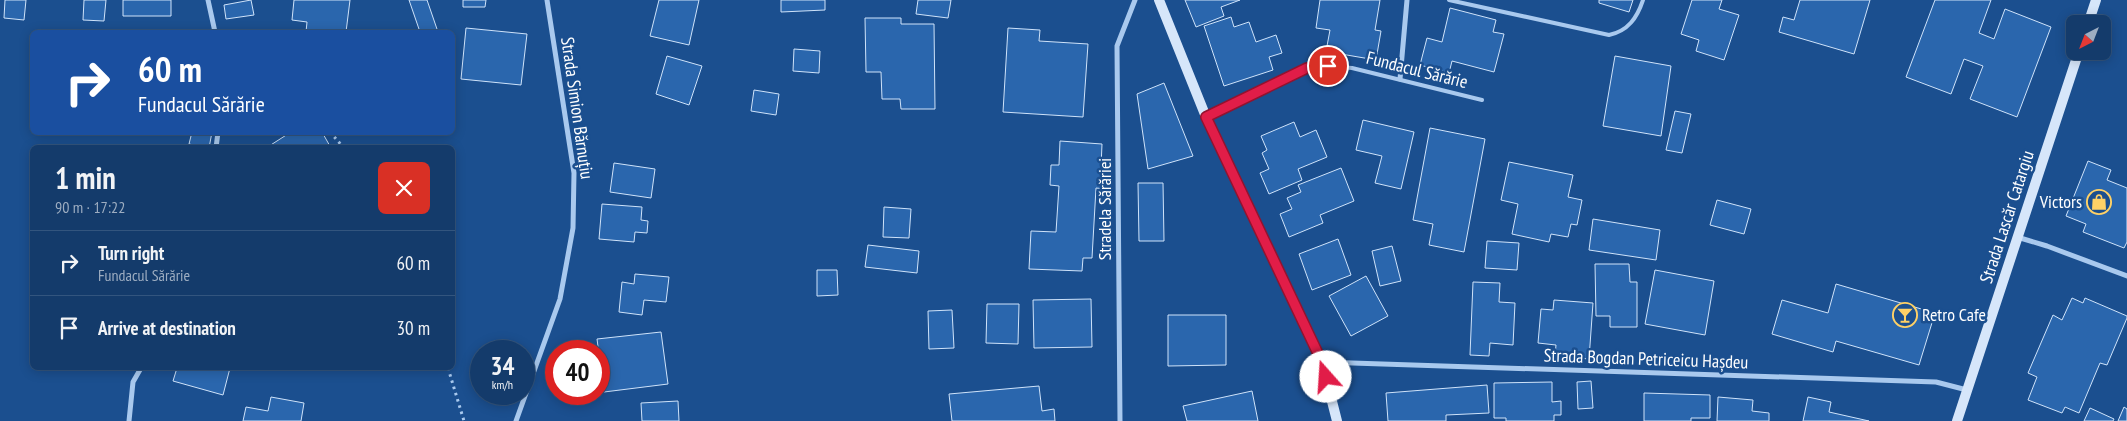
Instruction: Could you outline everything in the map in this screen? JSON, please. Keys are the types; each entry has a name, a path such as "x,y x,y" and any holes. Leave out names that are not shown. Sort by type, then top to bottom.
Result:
{"street":[{"path":"208,0 215,30"},
{"name":"Strada Simion Bărnuțiu","path":"516,421 560,299 573,228 574,173 547,0"},
{"name":"Stradela Sărăriei","path":"1120,421 1117,46 1135,0"},
{"path":"1159,0 1206,117 1322,362 1337,421"},
{"path":"1400,79 1407,0"},
{"path":"2091,15 2096,0"},
{"name":"Strada Lascăr Catargiu","path":"1957,421 2016,237 2076,60"},
{"path":"2016,237 2047,246 2127,276"},
{"name":"Strada Bogdan Petriceicu Hașdeu","path":"1322,362 1936,382 1967,390"},
{"path":"129,421 133,382 140,370"}],"lane":[{"path":"1449,0 1609,35 1619,33 1629,26 1643,0"},
{"name":"Fundacul Sărărie","path":"1206,117 1307,68 1328,66 1352,68 1482,100"}],"path":[{"path":"333,135 341,145"},
{"path":"449,370 464,421"}],"building":[{"path":"5,0 26,0 24,20 4,18"},
{"path":"84,0 106,0 104,21 83,20"},
{"path":"123,0 171,0 171,16 123,16"},
{"path":"251,0 254,15 226,19 224,5"},
{"path":"294,0 350,0 346,30 306,30 307,22 292,20"},
{"path":"409,0 427,0 437,30 419,30"},
{"path":"463,0 486,0 485,7 463,7"},
{"path":"659,0 699,0 689,45 650,36"},
{"path":"781,0 825,0 825,10 781,12"},
{"path":"918,0 951,0 948,18 916,14"},
{"path":"1185,0 1240,0 1221,7 1224,16 1196,27"},
{"path":"1320,0 1380,0 1375,30 1381,31 1376,60 1335,53 1335,48 1327,46 1330,30 1316,28"},
{"path":"1599,0 1633,0 1629,12 1599,3"},
{"path":"1692,0 1722,0 1719,9 1739,15 1724,60 1696,51 1699,40 1681,34"},
{"path":"1800,0 1870,0 1854,54 1779,32 1783,17 1794,20"},
{"path":"1935,0 1991,0 1979,33 1994,39 2005,9 2051,27 2017,117 1970,99 1983,66 1964,59 1951,94 1906,77"},
{"path":"1450,8 1496,20 1493,32 1504,34 1494,72 1452,61 1449,73 1420,65 1427,38 1442,42"},
{"path":"1231,17 1234,27 1249,22 1256,42 1276,35 1282,53 1269,57 1273,70 1224,86 1204,26"},
{"path":"865,18 901,18 901,24 934,24 935,109 901,109 900,99 882,99 881,72 866,72"},
{"path":"466,28 527,34 521,85 461,79"},
{"path":"1008,28 1040,30 1039,41 1088,44 1083,117 1003,112"},
{"path":"794,49 820,51 819,73 793,71"},
{"path":"667,56 702,66 689,105 656,94"},
{"path":"1615,56 1671,66 1661,136 1603,126"},
{"path":"1164,83 1193,156 1148,169 1137,94"},
{"path":"754,90 779,94 776,115 751,111"},
{"path":"1675,111 1691,114 1682,153 1666,150"},
{"path":"1363,120 1414,132 1401,189 1375,183 1382,156 1356,150"},
{"path":"1294,122 1300,137 1316,130 1327,157 1298,169 1302,180 1269,194 1260,173 1269,169 1262,153 1267,150 1261,136"},
{"path":"1430,128 1485,139 1464,252 1429,245 1433,224 1413,220"},
{"path":"191,135 211,135 210,145 189,144"},
{"path":"286,135 324,135 329,145 271,145"},
{"path":"1060,141 1102,144 1101,167 1106,167 1105,189 1096,188 1092,258 1083,258 1082,271 1029,269 1031,231 1056,232 1059,186 1050,185 1051,165 1059,165"},
{"name":"Victors","path":"2088,161 2111,170 2107,180 2127,188 2127,242 2124,248 2083,232 2086,224 2066,216"},
{"path":"1509,162 1573,175 1568,197 1582,200 1577,225 1571,224 1568,237 1551,234 1549,242 1512,234 1518,204 1501,200"},
{"path":"614,163 655,169 651,198 610,192"},
{"path":"1341,168 1354,201 1320,215 1323,223 1289,237 1280,214 1292,209 1287,198 1301,192 1298,185"},
{"path":"1138,183 1163,183 1164,241 1139,241"},
{"path":"1717,200 1751,209 1744,234 1710,225"},
{"path":"602,204 642,207 641,220 648,221 647,233 635,232 634,242 599,239"},
{"path":"884,207 911,209 909,238 883,237"},
{"path":"1593,219 1660,230 1656,260 1589,250"},
{"path":"1338,239 1351,275 1312,290 1299,254"},
{"path":"1487,241 1519,243 1517,270 1485,268"},
{"path":"868,245 919,251 917,273 865,267"},
{"path":"1392,246 1401,281 1380,286 1372,251"},
{"path":"1595,264 1629,264 1630,282 1637,282 1637,327 1610,327 1610,316 1596,316"},
{"path":"817,270 837,270 838,295 817,296"},
{"path":"1655,270 1714,281 1705,335 1645,324"},
{"path":"635,274 669,277 666,302 644,300 642,315 619,312 622,282 634,284"},
{"path":"1366,276 1388,316 1351,336 1329,296"},
{"path":"1473,282 1500,283 1499,302 1515,303 1513,345 1490,343 1489,356 1470,355"},
{"path":"1836,284 1935,313 1919,365 1836,341 1833,352 1772,334 1782,300 1828,313"},
{"path":"2072,298 2083,303 2085,298 2127,316 2127,318 2107,365 2100,363 2079,413 2065,407 2062,413 2028,400 2037,377 2028,373 2053,315 2062,320"},
{"path":"1091,299 1092,347 1034,348 1033,300"},
{"path":"1554,300 1593,303 1589,359 1555,356 1556,345 1538,343 1541,309 1553,310"},
{"path":"987,304 1019,304 1018,344 986,343"},
{"path":"952,310 954,348 929,349 928,311"},
{"path":"1168,315 1226,315 1226,365 1168,366"},
{"path":"661,332 668,384 610,391 610,340 597,339"},
{"path":"176,370 229,370 223,395 173,381"},
{"path":"1591,381 1593,408 1578,409 1577,382"},
{"path":"1552,382 1552,402 1561,401 1561,415 1554,415 1554,421 1506,421 1506,418 1494,418 1494,383"},
{"path":"1487,385 1489,413 1446,415 1446,421 1388,421 1386,393"},
{"path":"1039,386 1042,411 1054,409 1055,421 952,421 949,394"},
{"path":"1252,391 1258,421 1187,421 1183,406"},
{"path":"1644,393 1710,395 1710,418 1691,418 1691,421 1644,421"},
{"path":"271,397 304,403 301,421 243,421 246,407 268,411"},
{"path":"1718,397 1753,400 1752,411 1769,413 1769,421 1717,421"},
{"path":"1808,397 1831,402 1829,412 1869,421 1803,421"},
{"path":"678,401 679,421 642,421 641,403"},
{"path":"2124,407 2127,409 2127,421 2118,421"},
{"path":"2090,408 2114,419 2113,421 2084,421"}],"place":[{"name":"Victors","path":"2099,202"},
{"name":"Retro Cafe","path":"1905,315"}],"route":[{"path":"1326,377 1322,362 1206,117 1307,68 1328,66"}]}
